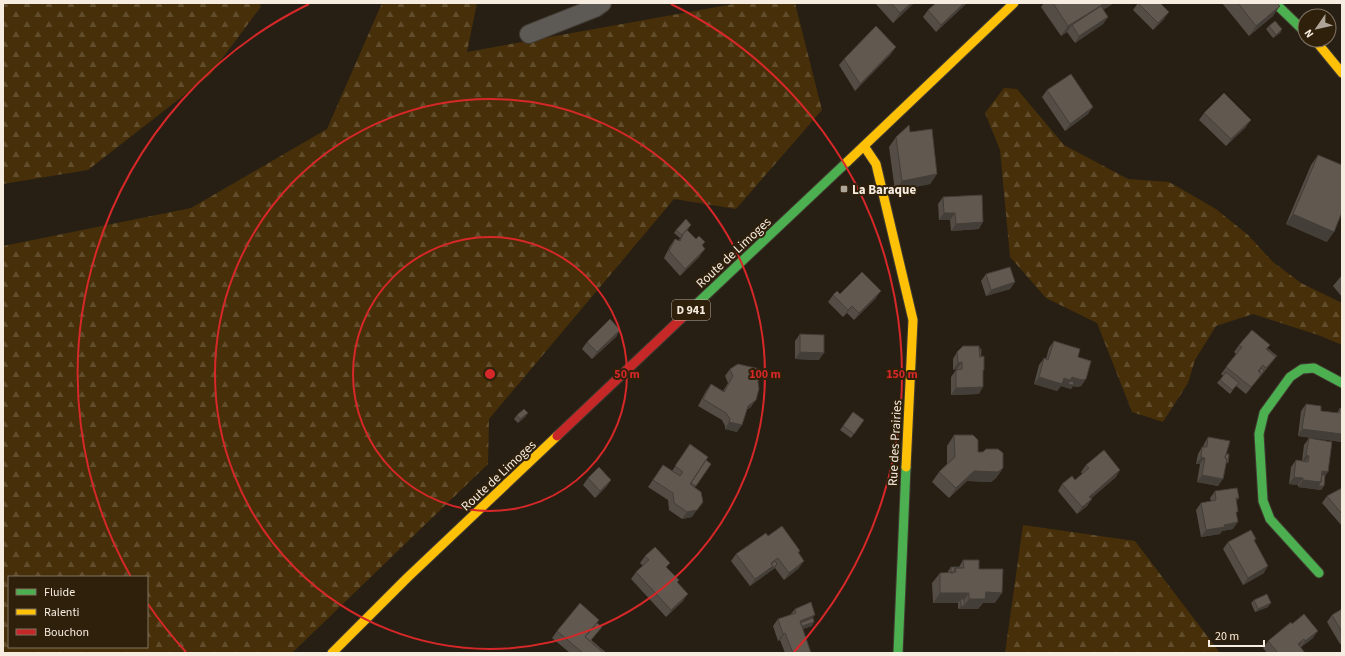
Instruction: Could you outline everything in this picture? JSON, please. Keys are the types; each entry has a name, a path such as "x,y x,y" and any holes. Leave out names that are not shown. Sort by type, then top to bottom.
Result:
{"main road":[{"name":"Route de Limoges","path":"332,653 407,578 1014,3"},
{"path":"1275,3 1297,24"},
{"path":"1284,3 1297,18"},
{"path":"1294,8 1297,12"},
{"path":"1321,48 1342,73"},
{"name":"Rue des Prairies","path":"864,146 876,164 913,320 898,653"},
{"path":"1319,573 1270,519 1263,501 1259,434 1264,413 1290,377 1302,369 1314,368 1342,383"}],"street":[{"path":"529,34 595,8 602,3"}],"green space":[{"path":"3,3 261,3 260,8 210,75 88,170 3,184"},
{"path":"382,3 477,3 467,52 739,3 795,3 822,110 736,209 674,199 489,419 488,464 292,653 3,653 3,246 191,208 327,129"},
{"path":"1004,88 1017,89 1064,145 1128,179 1169,182 1216,209 1248,235 1273,262 1301,283 1342,303 1342,345 1318,335 1253,314 1216,326 1195,360 1188,383 1163,422 1132,412 1097,323 1046,298 1010,257 1000,150 985,113"},
{"path":"1023,525 1135,541 1220,653 1005,653"}],"building":[{"path":"891,3 911,3 900,13"},
{"path":"936,3 964,3 941,25 928,10"},
{"path":"1053,3 1105,3 1068,26"},
{"path":"1138,3 1160,3 1169,12 1158,23"},
{"path":"1238,3 1277,3 1280,6 1256,26"},
{"path":"1101,6 1108,17 1079,36 1072,25"},
{"path":"1275,21 1282,29 1276,35 1269,26"},
{"path":"876,26 896,47 860,84 844,59"},
{"path":"1071,74 1093,107 1070,124 1047,90"},
{"path":"1224,93 1251,120 1231,139 1204,113"},
{"path":"909,125 910,132 932,129 937,174 902,181 896,137"},
{"path":"1318,155 1342,165 1342,212 1334,232 1293,214"},
{"path":"982,195 983,222 956,224 955,213 944,213 943,197"},
{"path":"686,219 691,225 682,235 676,230"},
{"path":"687,230 696,239 699,236 705,242 702,245 705,249 685,269 669,251 675,239 680,241 683,234"},
{"path":"1010,267 1015,282 991,290 986,274"},
{"path":"862,272 881,291 859,313 852,306 848,310 833,295 837,291 840,294"},
{"path":"610,319 620,330 597,352 587,342"},
{"path":"1252,330 1270,345 1266,349 1276,357 1266,368 1263,365 1258,371 1262,374 1251,387 1226,367 1242,347 1239,345"},
{"path":"800,334 824,335 824,353 800,352"},
{"path":"1054,341 1080,349 1078,357 1091,361 1086,379 1082,380 1072,377 1070,380 1064,378 1062,384 1039,377 1044,358 1048,360"},
{"path":"963,346 979,346 980,357 984,356 983,387 956,388 956,370 962,369 962,362 958,363 957,352"},
{"path":"1267,348 1277,356 1276,357"},
{"path":"979,349 981,349 981,357 980,357"},
{"path":"738,364 760,369 758,382 759,389 756,400 748,406 742,425 729,422 730,419 726,413 703,399 711,384 724,392 733,376 730,369"},
{"path":"1261,368 1264,371 1262,374 1259,371"},
{"path":"1226,372 1239,383 1232,390 1220,380"},
{"path":"1070,381 1074,382 1073,385 1068,384"},
{"path":"1306,404 1321,406 1321,411 1339,413 1340,408 1342,409 1342,434 1302,429"},
{"path":"524,409 528,413 520,419 517,415"},
{"path":"853,412 864,420 854,434 843,426"},
{"path":"954,435 973,435 978,440 978,452 983,452 986,449 998,449 1003,453 1003,468 998,472 974,471 956,488 939,472 955,457"},
{"path":"1208,437 1230,441 1225,458 1227,459 1223,479 1202,475 1205,458 1201,457 1202,447 1207,447"},
{"path":"1309,438 1332,442 1328,472 1322,471 1321,482 1303,480 1303,478 1294,477 1296,460 1308,462 1309,456 1306,455"},
{"path":"690,444 708,457 690,484 701,492 703,502 697,510 687,512 674,503 673,493 653,480 663,465 680,476 683,472 675,466"},
{"path":"1104,450 1120,470 1089,497 1092,499 1082,507 1062,484 1072,476 1075,480 1089,468 1086,465"},
{"path":"1226,454 1229,454 1228,463 1226,462 1227,459 1225,458"},
{"path":"706,460 711,464 696,486 691,483"},
{"path":"599,467 611,480 600,491 588,478"},
{"path":"1322,475 1325,475 1324,486 1318,486 1321,482"},
{"path":"1237,488 1239,498 1236,498 1238,512 1236,512 1238,522 1224,525 1225,527 1206,530 1201,503 1216,500 1215,491"},
{"path":"1342,488 1342,514 1327,496"},
{"path":"782,526 800,551 798,552 804,561 789,573 778,558 771,563 773,566 755,579 736,554 766,533 768,536"},
{"path":"1251,530 1256,539 1254,540 1268,566 1248,578 1228,542"},
{"path":"655,547 670,563 666,567 679,580 677,582 688,594 671,610 636,572 649,560 645,556"},
{"path":"963,560 979,560 979,569 1003,569 1002,593 986,592 985,599 969,599 969,593 940,593 940,573 956,572 955,568 964,568"},
{"path":"775,561 777,564 771,570 773,566 771,564"},
{"path":"951,567 959,568 955,568 953,573 951,573"},
{"path":"1267,594 1271,603 1258,609 1254,600"},
{"path":"961,599 964,599 964,606 961,606"},
{"path":"811,602 815,615 800,621 811,653 793,653 785,633 783,634 778,619 796,613 795,609"},
{"path":"580,603 599,620 585,637 604,653 583,653 557,631"},
{"path":"1342,609 1342,632 1332,615"},
{"path":"1304,614 1318,631 1305,641 1304,639 1298,644 1305,653 1278,653 1268,641 1291,622 1292,624"},
{"path":"813,618 814,622 802,626 800,623"},
{"path":"597,623 602,627 591,640 606,653 604,653 585,637"}],"traffic: fast":[{"path":"1275,3 1297,24"},
{"path":"687,313 847,162"},
{"path":"1319,573 1270,519 1263,501 1259,434 1264,413 1290,377 1302,369 1314,368 1342,383"},
{"path":"898,653 906,467"}],"traffic: slow":[{"path":"847,162 1014,3"},
{"path":"1322,48 1342,73"},
{"path":"864,146 876,164 913,320 906,467"},
{"path":"332,653 407,578 557,436"}],"traffic: jam":[{"path":"557,436 687,313"}],"place":[{"name":"La Baraque","path":"844,189"}]}
